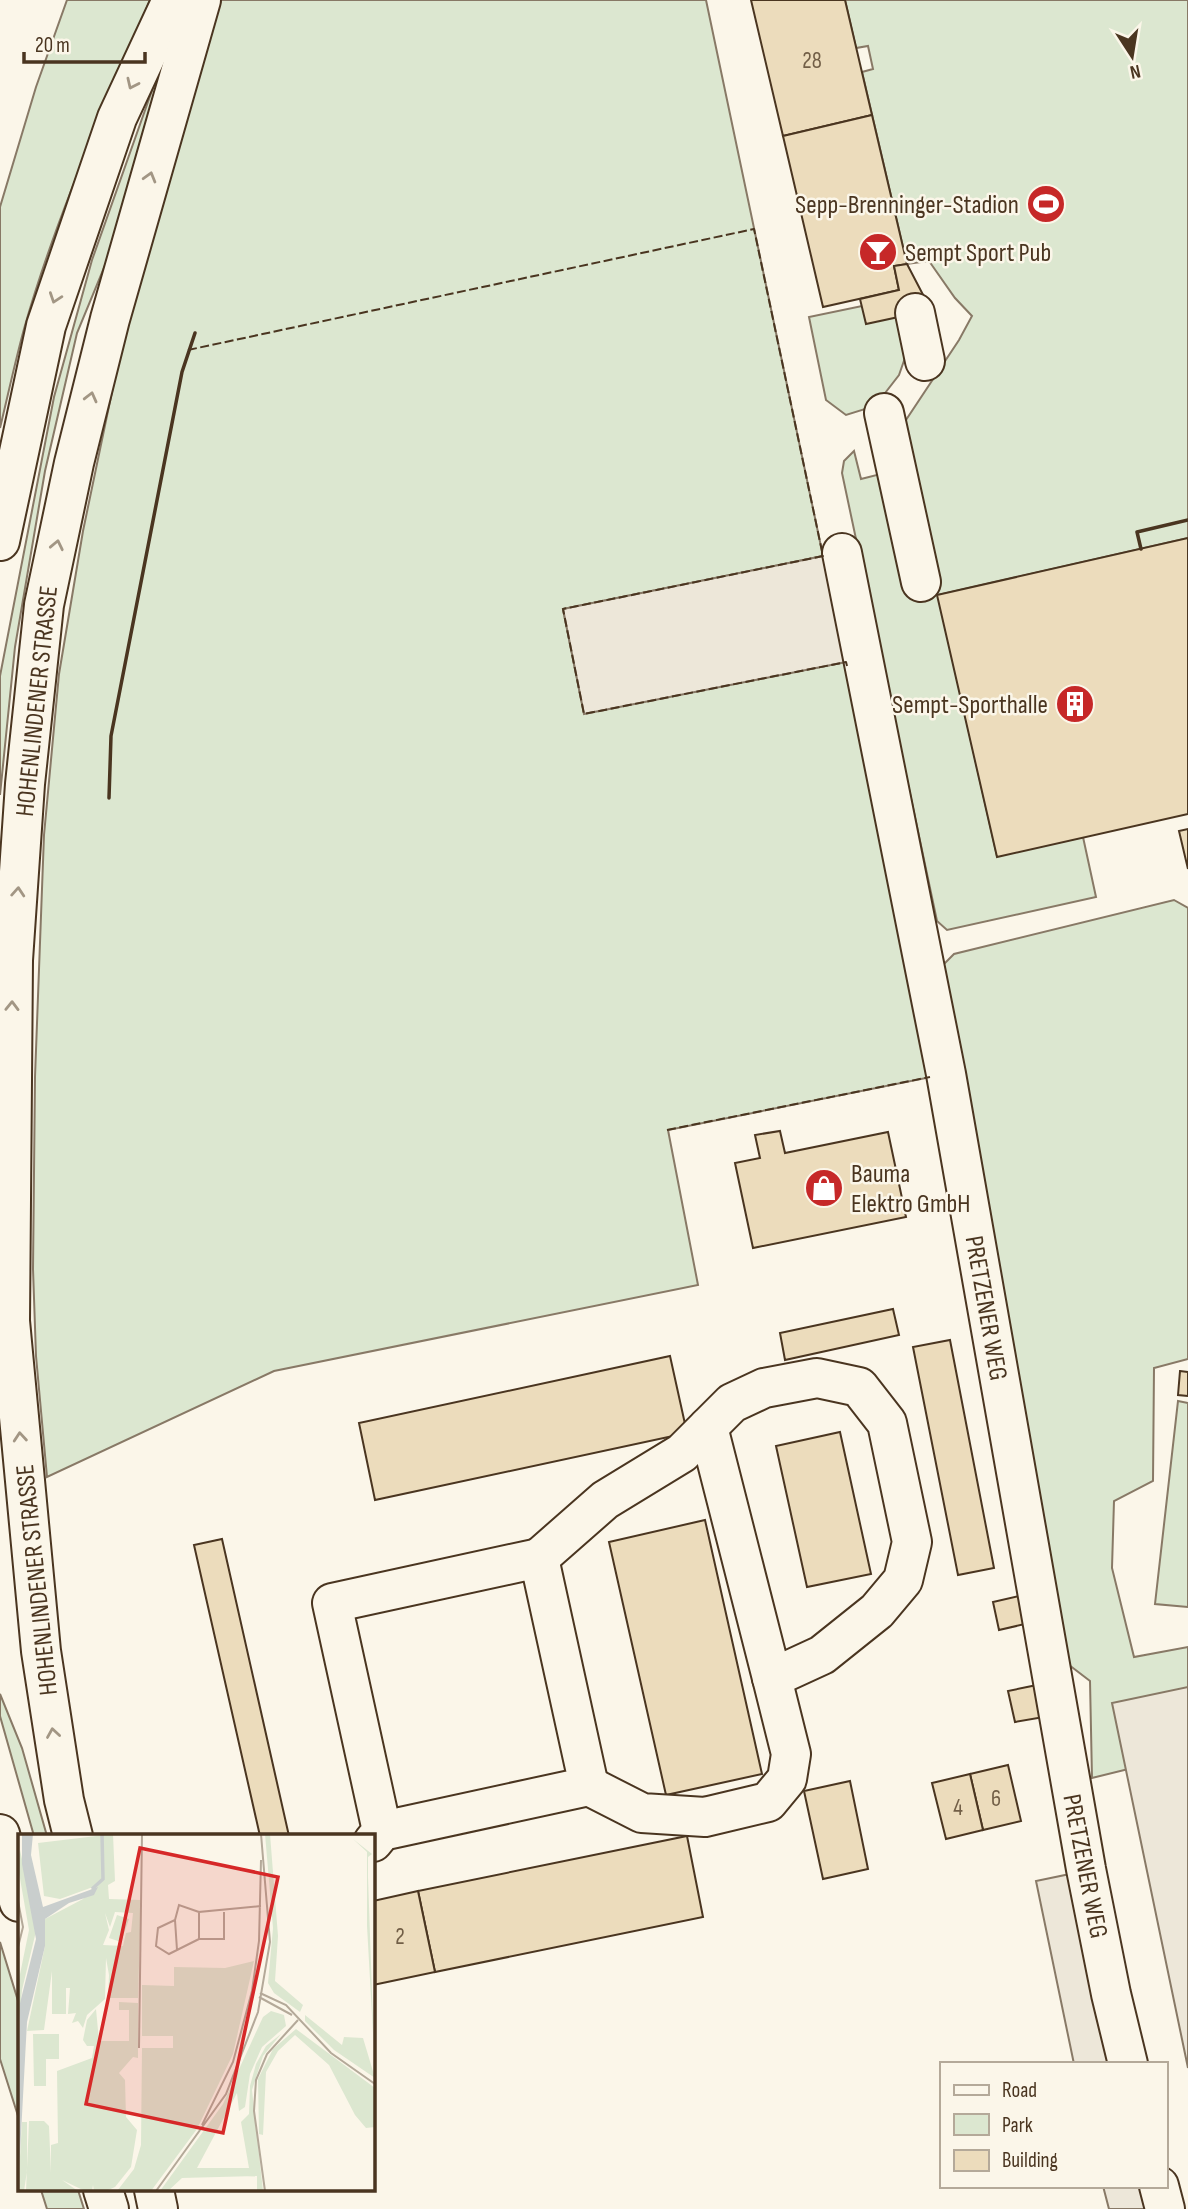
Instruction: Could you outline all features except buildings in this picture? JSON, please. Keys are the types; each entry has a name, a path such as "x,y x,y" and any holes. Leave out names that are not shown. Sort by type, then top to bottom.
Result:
{"main road":[{"path":"0,541 46,326 117,117 172,0"},
{"name":"HOHENLINDENER STRASSE","path":"72,1834 64,1800 39,1638 3,1220 13,960 25,784 44,605 74,463 110,319 201,0"},
{"path":"915,313 925,361"},
{"path":"884,413 921,582"},
{"name":"PRETZENER WEG","path":"842,553 943,1061 1086,1869 1128,2062"},
{"path":"708,1427 791,1755 787,1779 768,1802 705,1817 642,1813 589,1786 377,1837 332,1603 540,1558 605,1500 682,1453 708,1427 732,1403 764,1388 817,1378 859,1387 887,1423 912,1542 903,1580 877,1611 822,1655 772,1678"},
{"path":"540,1558 589,1786"},
{"path":"0,1834 18,1898"},
{"path":"1160,2188 1165,2209"},
{"path":"104,2192 109,2209"}],"green space":[{"path":"67,0 150,0 51,245 24,329 0,428 0,207 36,87"},
{"path":"221,0 706,0 823,556 563,609 584,713 846,662 931,1077 668,1130 698,1285 274,1371 47,1477 36,1356 33,1269 35,1077 44,835 59,674 83,531 128,315"},
{"path":"845,0 1188,0 1188,538 938,595 997,856 1083,837 1096,897 947,930 937,921 842,473 844,461 854,451 861,479 881,474 902,426 972,316 955,298 929,261 907,264 862,72 873,69 868,46 856,48"},
{"path":"172,34 120,229 77,333 45,471 15,647 0,795 0,676 54,397 92,260"},
{"path":"862,306 899,317 906,355 899,375 875,406 846,415 826,400 809,317"},
{"path":"1174,900 1188,908 1188,1359 1154,1368 1153,1481 1114,1501 1112,1568 1134,1657 1188,1647 1188,1757 1173,1758 1092,1778 1090,1681 1056,1655 941,967 954,954"},
{"path":"1178,1401 1188,1403 1188,1607 1155,1604"},
{"path":"0,1694 22,1748 46,1834 33,1834 0,1716"},
{"path":"0,1942 18,2001 18,2116 0,2059"},
{"path":"42,2192 79,2192 84,2209 47,2209"}],"shaded area":[{"path":"823,556 846,662 584,714 563,609"},
{"path":"1188,1687 1188,2068 1112,1703"},
{"path":"1070,1874 1115,2062 1074,2062 1036,1881"},
{"path":"1104,2188 1144,2188 1149,2209 1109,2209"}],"fence":[{"path":"188,350 754,229 823,556 563,609 584,714 846,662 847,666"},
{"path":"667,1130 930,1077"}],"wall":[{"path":"109,798 111,736 182,372 195,333"},
{"path":"1141,549 1137,532 1188,520"}],"place":[{"name":"Sepp-Brenninger-Stadion","path":"1046,204"},
{"name":"Sempt Sport Pub","path":"878,252"},
{"name":"Sempt-Sporthalle","path":"1075,704"},
{"name":"Bauma Elektro GmbH","path":"824,1188"}]}
